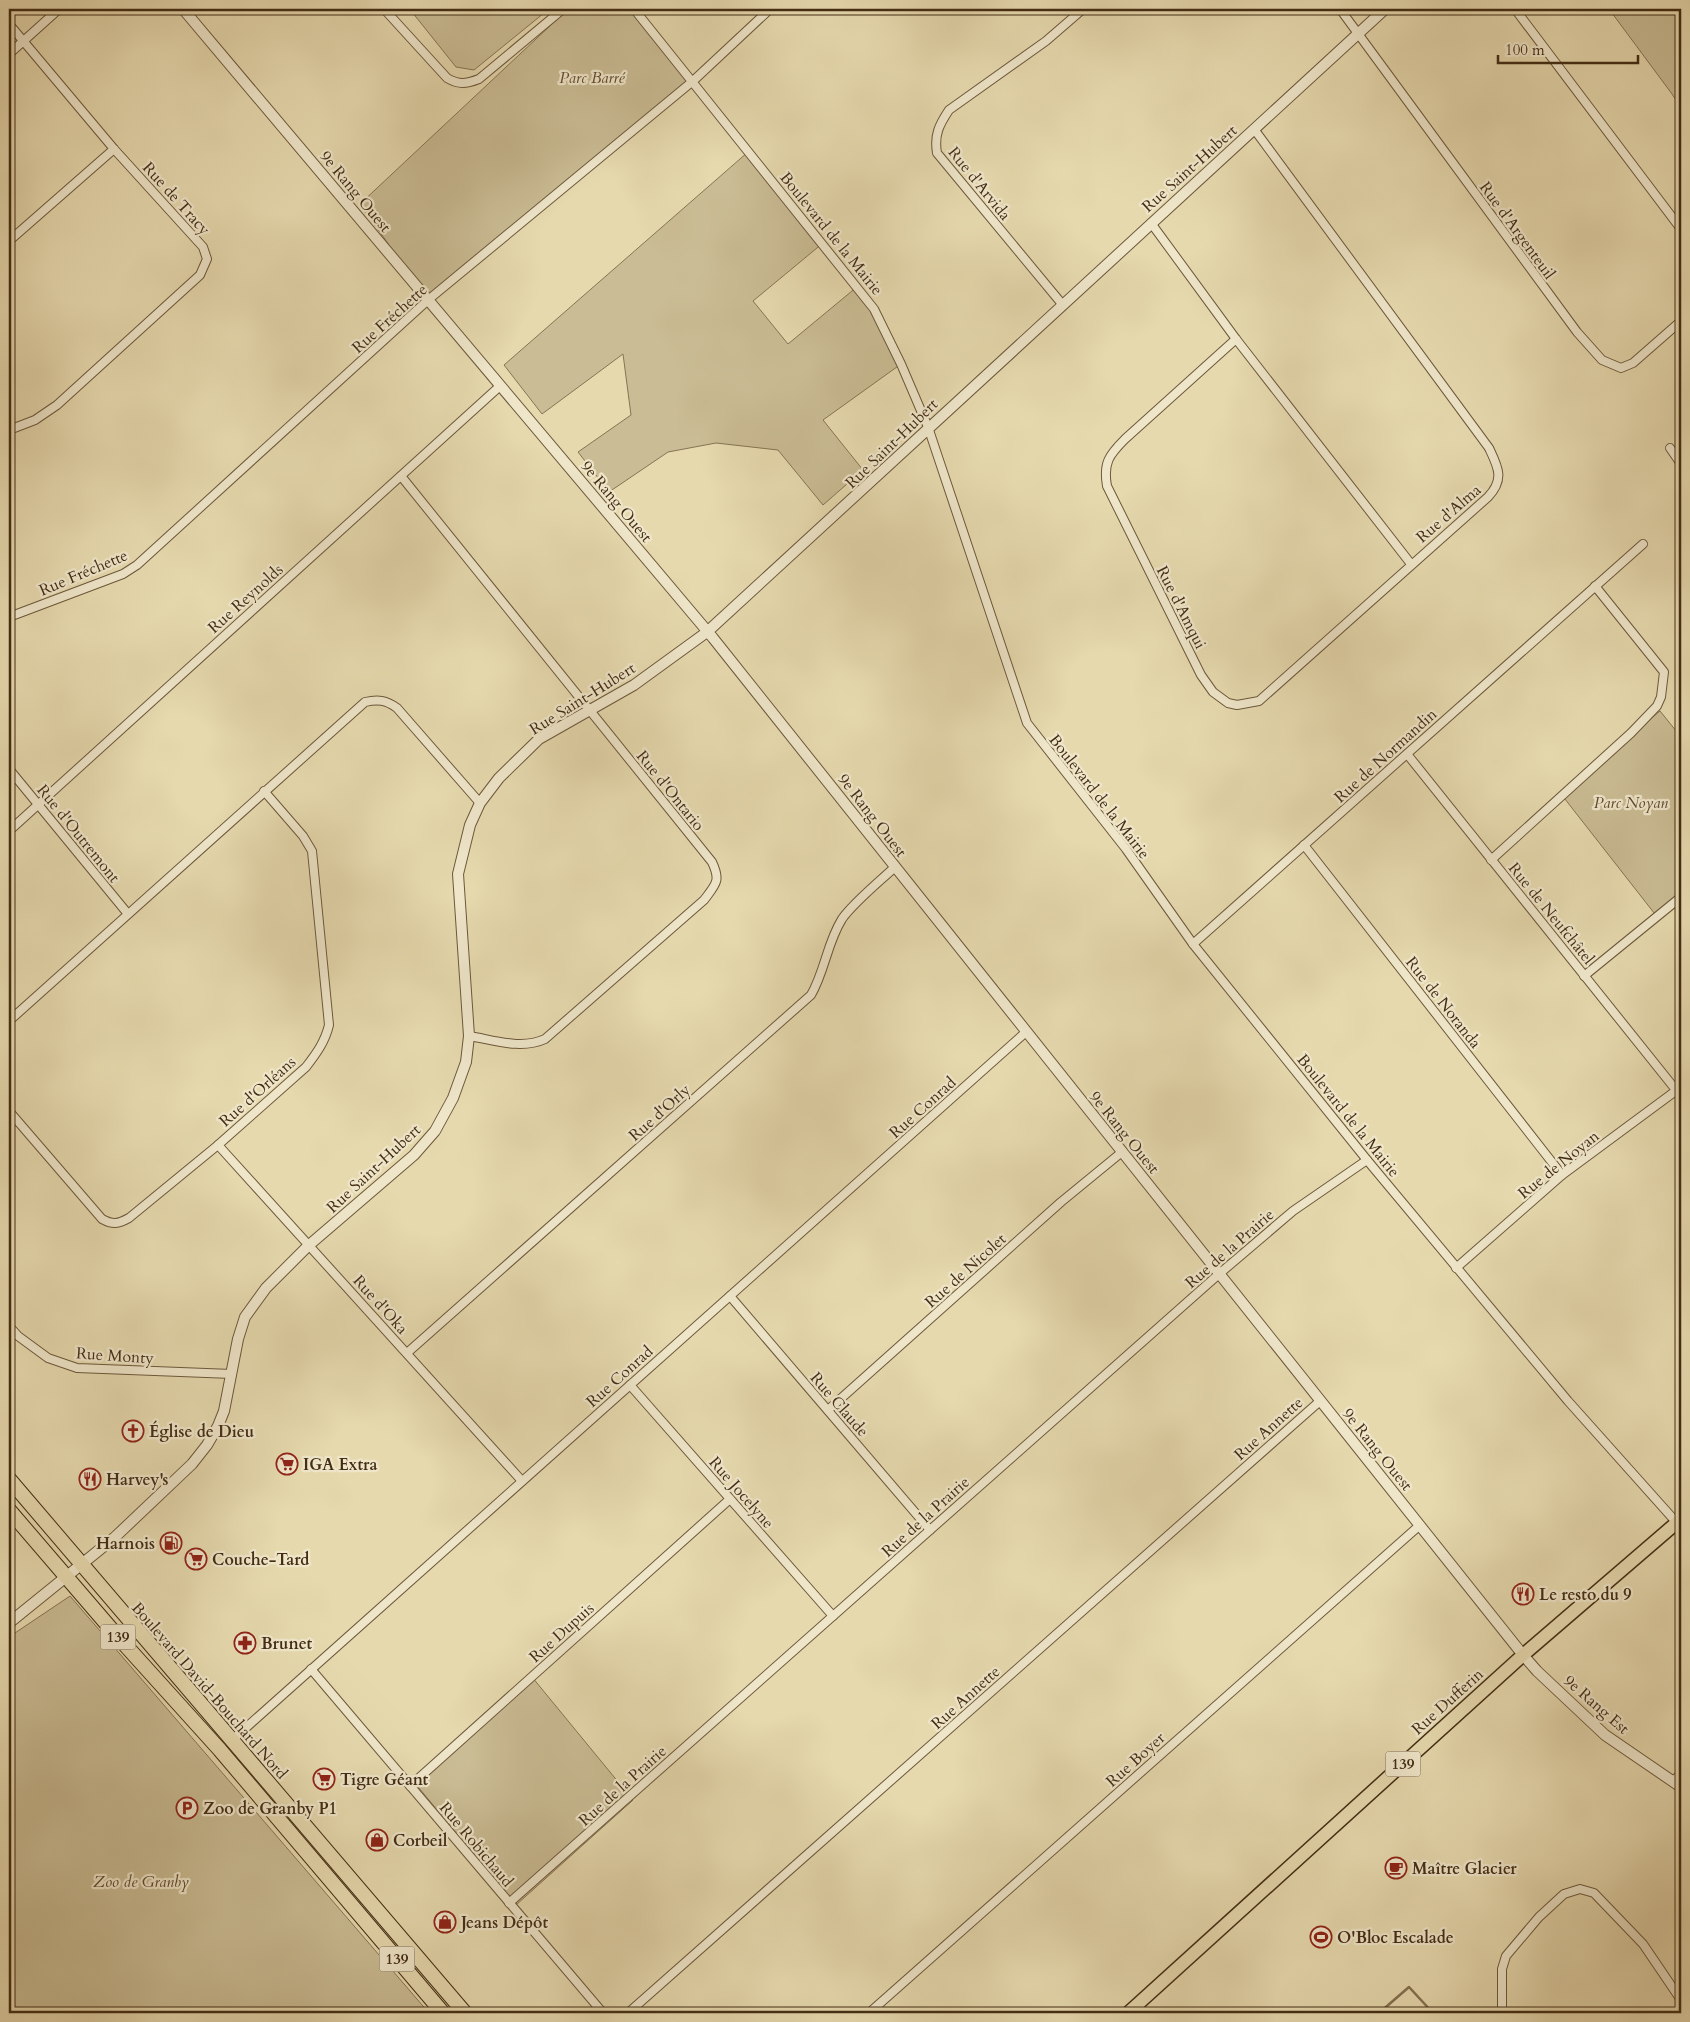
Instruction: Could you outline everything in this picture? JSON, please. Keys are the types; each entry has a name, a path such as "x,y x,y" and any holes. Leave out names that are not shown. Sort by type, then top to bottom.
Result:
{"highway":[{"name":"Boulevard David-Bouchard Nord","path":"9,1479 81,1566 465,2013"},
{"name":"Boulevard David-Bouchard Nord","path":"9,1510 220,1750 443,2013"}],"main road":[{"name":"Rue Dufferin","path":"1130,2013 1523,1655 1679,1521"}],"street":[{"path":"9,54 59,9"},
{"name":"9e Rang Ouest","path":"182,9 707,632 1523,1655"},
{"path":"384,9 447,78 457,84 480,79 563,9"},
{"name":"Boulevard de la Mairie","path":"634,9 874,309 901,364 928,427 1026,723 1126,849 1193,944 1367,1160 1568,1401 1679,1521"},
{"name":"Rue Fréchette","path":"9,617 123,574 137,564 428,300 693,81 770,9"},
{"name":"Rue d'Arvida","path":"1062,304 937,153 935,140 939,124 949,110 1046,41 1083,9"},
{"path":"1340,9 1358,34"},
{"name":"Rue Saint-Hubert","path":"9,1623 81,1566 163,1492 202,1451 218,1426 232,1374 238,1339 245,1317 266,1288 308,1246 414,1155 435,1131 453,1098 466,1062 469,1036 458,874 470,825 480,803 499,778 539,739 634,685 707,632 854,499 928,427 1385,9"},
{"path":"1515,9 1681,229"},
{"name":"Rue de Tracy","path":"9,24 114,149 203,247 207,259 200,275 56,404 35,420 9,430"},
{"name":"Rue d'Argenteuil","path":"1358,34 1577,332 1602,360 1621,368 1633,363 1681,321"},
{"name":"Rue d'Alma","path":"1151,223 1236,340 1411,564 1496,489 1499,470 1489,448 1405,331 1254,129"},
{"path":"9,242 114,149"},
{"name":"Rue d'Amqui","path":"1236,340 1124,439 1109,455 1105,475 1107,486 1144,564 1201,675 1213,692 1228,704 1237,705 1259,702 1411,564"},
{"name":"Rue Reynolds","path":"9,831 500,386"},
{"path":"1670,448 1681,464"},
{"name":"Rue d'Ontario","path":"401,476 712,862 717,873 717,882 704,900 545,1039 536,1043 519,1044 469,1036"},
{"name":"Rue de Normandin","path":"1193,944 1643,544"},
{"path":"1492,860 1631,733 1657,706 1661,697 1664,672 1595,586"},
{"path":"9,1021 365,702 377,699 388,701 397,708 480,803"},
{"name":"Rue de Neufchâtel","path":"1407,754 1584,976 1679,1088"},
{"name":"Rue d'Outremont","path":"9,769 128,914"},
{"name":"Rue d'Orléans","path":"9,1111 102,1219 112,1224 129,1218 218,1145 306,1068 326,1038 329,1025 312,851 303,836 264,791"},
{"name":"Rue de Noranda","path":"1304,845 1562,1175"},
{"name":"Rue d'Orly","path":"407,1353 811,995 821,978 828,948 843,918 894,867"},
{"path":"1584,976 1681,897"},
{"name":"Rue Conrad","path":"231,1741 1026,1032"},
{"name":"Rue de Noyan","path":"1456,1268 1562,1175 1679,1088"},
{"name":"Rue d'Oka","path":"218,1145 522,1481"},
{"name":"Rue de Nicolet","path":"828,1410 1061,1202 1122,1152"},
{"name":"Rue de la Prairie","path":"509,1903 1219,1274 1293,1211 1367,1160"},
{"name":"Rue Claude","path":"730,1296 930,1530"},
{"name":"Rue Monty","path":"9,1326 18,1336 48,1358 77,1368 232,1374"},
{"name":"Rue Jocelyne","path":"630,1385 832,1616"},
{"name":"Rue Annette","path":"628,2013 1320,1401"},
{"name":"Rue Dupuis","path":"410,1786 730,1499"},
{"name":"Rue Boyer","path":"869,2013 1420,1525"},
{"name":"9e Rang Est","path":"1523,1655 1537,1671 1605,1735 1679,1780"},
{"name":"Rue Robichaud","path":"311,1669 602,2013"},
{"path":"1502,2013 1502,1968 1506,1956 1539,1917 1564,1894 1580,1889 1594,1893 1643,1944 1681,2000"}],"green space":[{"path":"415,9 549,9 474,70 456,67 412,12"},
{"name":"Parc Barré","path":"568,9 634,9 693,81 428,300 360,204"},
{"path":"1609,9 1680,9 1681,108 1672,94"},
{"path":"748,152 823,243 753,301 788,344 858,286 901,364 823,420 863,470 823,505 778,450 716,443 668,452 609,492 578,452 631,415 623,354 542,414 504,365"},
{"name":"Parc Noyan","path":"1660,711 1681,737 1681,899 1658,918 1561,794"},
{"name":"Zoo de Granby","path":"70,1596 429,2013 9,2013 9,1637"},
{"path":"532,1677 633,1800 516,1905 414,1782"}],"waterway":[{"path":"1379,2013 1409,1987 1433,2013"}],"place":[{"name":"Église de Dieu","path":"133,1431"},
{"name":"IGA Extra","path":"287,1464"},
{"name":"Harvey's","path":"90,1479"},
{"name":"Harnois","path":"171,1543"},
{"name":"Couche-Tard","path":"196,1559"},
{"name":"Le resto du 9","path":"1523,1594"},
{"name":"Brunet","path":"245,1643"},
{"name":"Tigre Géant","path":"324,1779"},
{"name":"Zoo de Granby P1","path":"187,1808"},
{"name":"Corbeil","path":"377,1840"},
{"name":"Maître Glacier","path":"1396,1868"},
{"name":"Jeans Dépôt","path":"445,1922"},
{"name":"O'Bloc Escalade","path":"1321,1937"}]}
